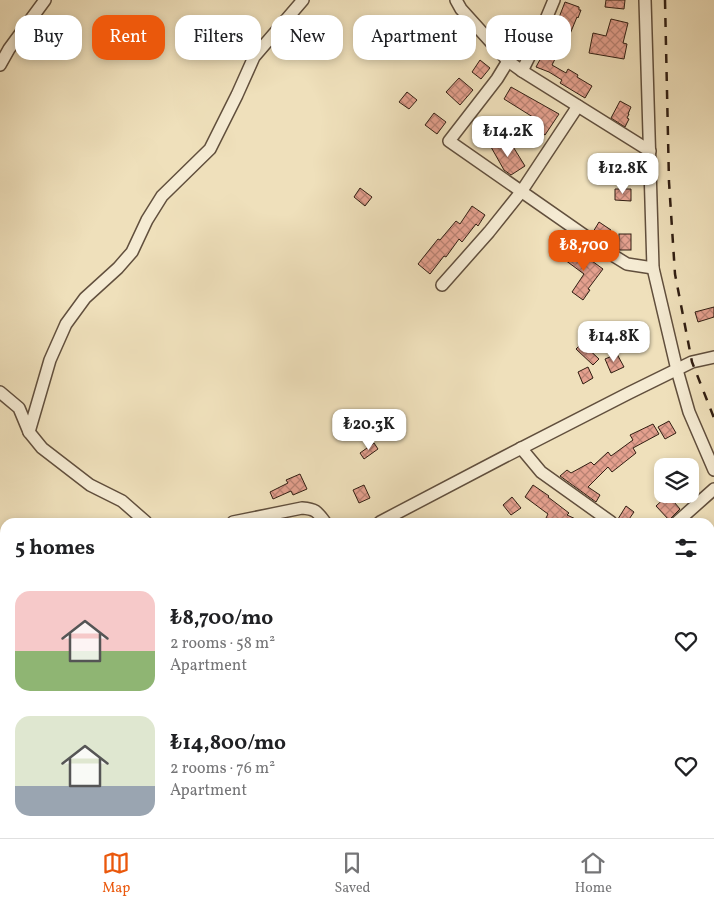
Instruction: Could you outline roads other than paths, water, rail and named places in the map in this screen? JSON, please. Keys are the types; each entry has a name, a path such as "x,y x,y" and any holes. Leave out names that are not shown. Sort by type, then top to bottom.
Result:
{"street":[{"path":"0,65 9,49 45,0"},
{"path":"29,432 50,360 66,324 85,298 118,268 132,252 147,220 162,196 210,149 254,57 303,0"},
{"path":"456,0 461,9 508,61 650,151"},
{"path":"522,71 554,0"},
{"path":"645,0 652,268 689,412 714,470"},
{"path":"508,61 449,142 627,264 652,268"},
{"path":"442,285 489,232 521,192 578,106"},
{"path":"388,518 692,362 714,357"},
{"path":"0,392 19,408 29,432 42,448 90,485 122,501 141,518"},
{"path":"521,448 540,472 605,518"},
{"path":"681,518 714,489"},
{"path":"253,518 302,508 312,509 319,513 322,518"}],"railway":[{"path":"665,0 669,182 675,274 692,362 714,418"}]}
